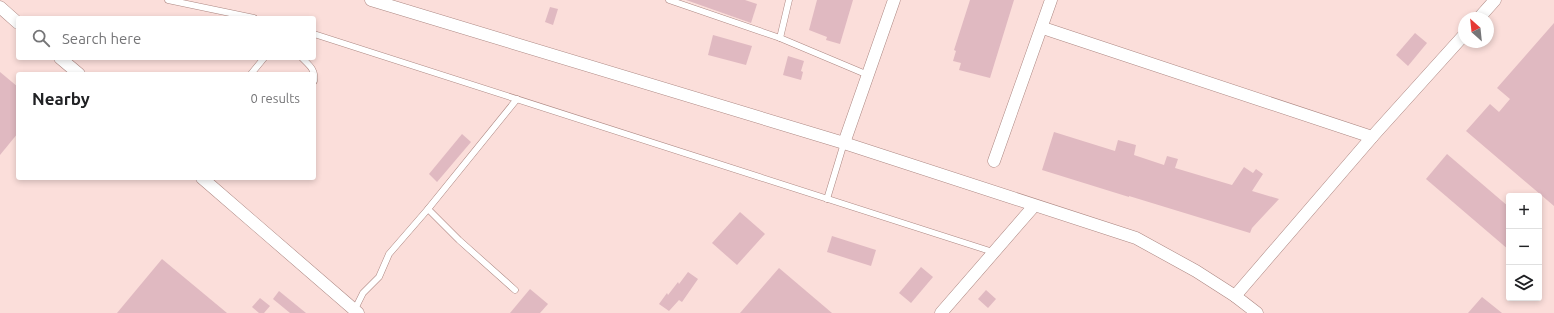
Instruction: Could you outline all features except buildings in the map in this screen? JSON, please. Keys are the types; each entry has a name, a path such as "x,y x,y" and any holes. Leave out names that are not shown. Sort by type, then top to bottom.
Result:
{"street":[{"path":"371,0 844,143 1136,238 1196,271 1235,296 1257,313"},
{"path":"844,143 894,0"},
{"path":"994,162 1051,0"},
{"path":"1484,12 1495,0"},
{"path":"0,8 16,21"},
{"path":"1042,28 1372,137"},
{"path":"1235,296 1372,137 1458,42"},
{"path":"62,60 77,72"},
{"path":"204,180 355,312"},
{"path":"941,313 1034,206"}],"lane":[{"path":"168,0 244,16"},
{"path":"669,0 780,38 868,75"},
{"path":"780,38 789,0"},
{"path":"316,35 993,252"},
{"path":"253,72 262,60"},
{"path":"304,60 310,65 314,72"},
{"path":"355,312 363,293 379,277 389,254 428,209 517,99"},
{"path":"827,199 844,143"},
{"path":"428,209 459,240 515,290"}],"shaded area":[{"path":"0,0 1554,0 1554,313 0,313"}]}
